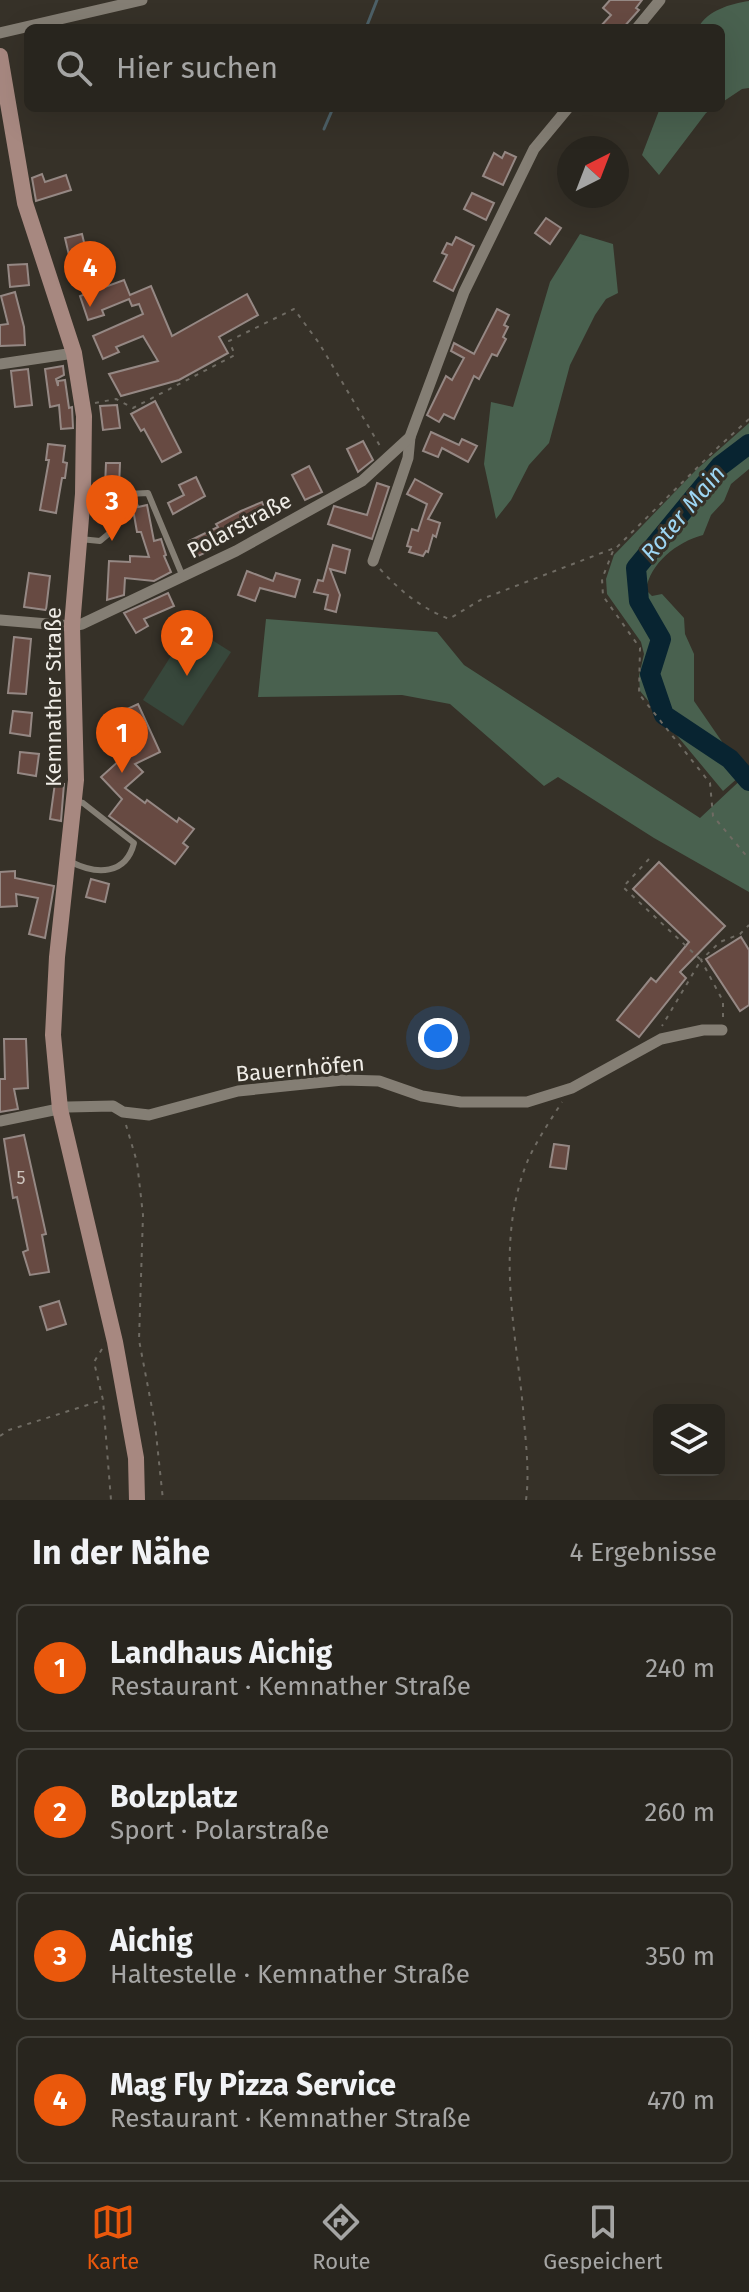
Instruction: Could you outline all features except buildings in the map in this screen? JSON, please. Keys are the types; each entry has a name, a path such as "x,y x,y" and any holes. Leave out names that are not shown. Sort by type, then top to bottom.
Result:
{"main road":[{"name":"Kemnather Straße","path":"0,56 25,203 74,353 82,405 83,494 72,626 76,780 57,957 53,1035 60,1109 115,1342 136,1458 137,1500"}],"street":[{"path":"39,24 142,0"},
{"path":"640,24 660,0"},
{"path":"0,33 24,27"},
{"name":"Polarstraße","path":"373,561 408,458 410,437 464,292 534,149 565,112"},
{"path":"0,364 74,353"},
{"name":"Polarstraße","path":"72,626 82,624 257,540 362,481 410,437"},
{"path":"0,620 72,626"},
{"name":"Bauernhöfen","path":"0,1121 60,1109 113,1106 123,1112 149,1115 238,1091 343,1080 379,1081 422,1096 461,1102 527,1102 572,1088 661,1039 703,1030 722,1030"}],"lane":[{"path":"83,494 148,493 183,577"},
{"path":"80,539 100,541 112,531 108,495"},
{"path":"68,860 75,865 106,872 122,864 132,852 134,843 83,803 74,801"}],"path":[{"path":"82,405 116,399 133,408 235,355 229,341 294,309 319,343 387,457"},
{"path":"749,419 613,551 602,579 603,596 640,648 639,694 710,783 713,816 749,859"},
{"path":"373,561 401,592 426,610 449,619 482,599 618,547"},
{"path":"649,859 623,887 701,960 723,1001 722,1030"},
{"path":"661,1039 660,1029 701,960 720,942 740,934 749,925"},
{"path":"526,1500 527,1450 511,1316 508,1261 517,1197 528,1161 547,1124 572,1088"},
{"path":"123,1112 137,1162 143,1215 139,1340 155,1424 163,1500"},
{"path":"111,1500 103,1400 94,1362 102,1349 115,1342"},
{"path":"0,1436 9,1430 103,1400"}],"green space":[{"path":"749,1 749,88 725,100 725,24 701,24 727,6"},
{"path":"658,112 707,112 659,175 642,155"},
{"path":"580,234 613,244 618,293 606,299 595,315 570,365 549,443 529,465 511,500 496,519 484,464 491,402 513,407 550,282"},
{"path":"749,423 749,469 731,484 724,501 711,515 703,535 666,555 653,571 646,590 652,596 662,594 684,618 685,634 694,654 694,701 727,749 748,769 723,791 640,691 639,676 644,654 641,642 607,594 606,579 614,555 697,469"},
{"path":"266,619 437,632 464,665 700,818 747,774 749,892 654,838 558,777 544,786 450,704 402,695 258,697"},
{"path":"190,626 231,652 183,726 143,700"}],"waterway":[{"path":"368,24 377,0"},
{"path":"324,129 331,112"},
{"name":"Roter Main","path":"749,444 720,466 636,568 639,601 661,639 650,674 664,715 730,759 749,781"}],"place":[{"name":"Mag Fly Pizza Service","path":"90,307"},
{"name":"Aichig","path":"112,541"},
{"name":"Bolzplatz","path":"187,676"},
{"name":"Landhaus Aichig","path":"122,773"}]}
